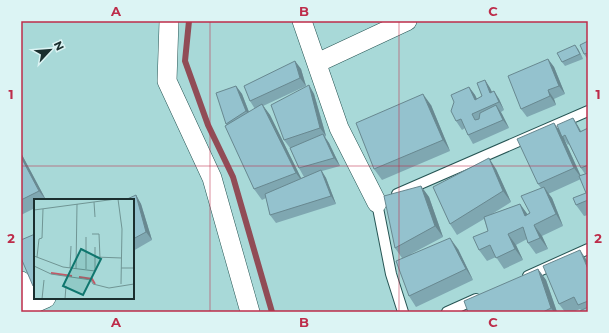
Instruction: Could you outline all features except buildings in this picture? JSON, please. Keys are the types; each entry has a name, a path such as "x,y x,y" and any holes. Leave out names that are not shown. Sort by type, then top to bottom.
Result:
{"street":[{"path":"170,21 167,81 212,178 250,312"},
{"path":"302,21 339,128 377,203"},
{"path":"316,63 406,21"},
{"path":"21,281 33,304"}],"lane":[{"path":"402,312 391,274 377,203 588,112"},
{"path":"518,281 588,249"},
{"path":"447,312 482,296"}],"waterway":[{"path":"189,21 185,61 208,125 233,177 272,312"}]}
